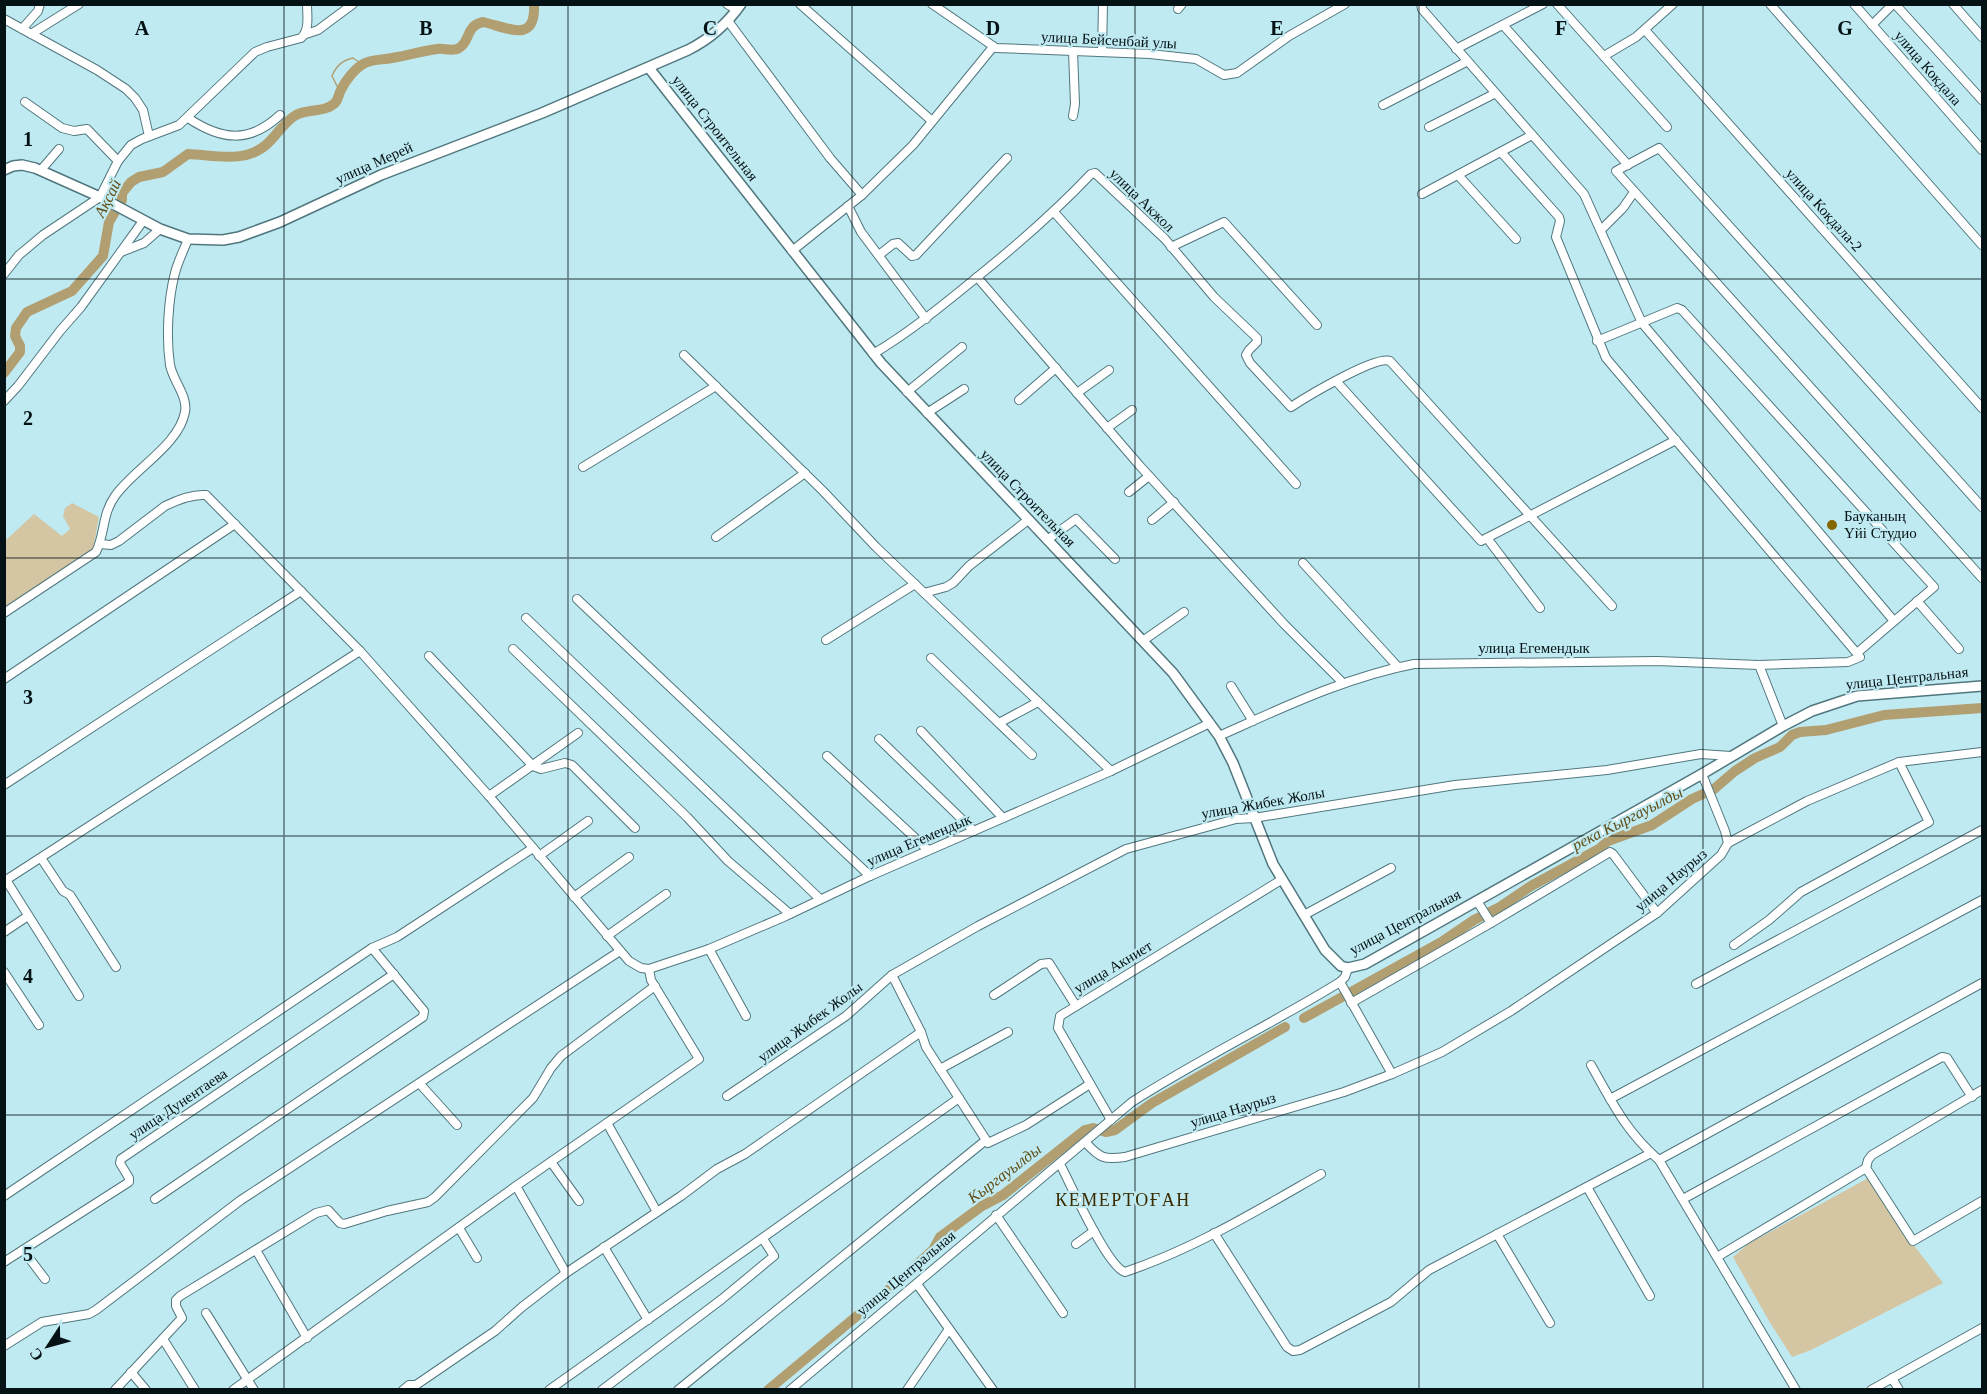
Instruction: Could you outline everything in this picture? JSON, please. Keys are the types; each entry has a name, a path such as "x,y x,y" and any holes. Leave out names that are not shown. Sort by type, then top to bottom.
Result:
{"main road":[{"name":"улица Мерей","path":"4,170 22,165 41,170 100,197 160,229 188,239 223,240 258,231 402,166 542,113 649,68 700,44 728,21 739,7"},
{"name":"улица Строительная","path":"649,68 873,354 1173,673 1219,736 1233,763 1281,880 1335,962 1348,968"},
{"name":"улица Центральная","path":"1348,968 1365,964 1479,904 1812,711 1857,696 1983,686"}],"street":[{"path":"22,29 38,11 40,4"},
{"path":"31,34 79,4"},
{"path":"306,34 307,4"},
{"path":"4,274 19,255 43,235 100,197 118,161 131,145 170,130 188,118 255,52 293,41 318,30 353,4"},
{"path":"727,4 739,7"},
{"path":"800,4 932,121"},
{"path":"792,251 862,195 913,145 993,47 932,4"},
{"path":"1102,52 1103,4"},
{"name":"улица Бейсенбай улы","path":"993,47 1150,54 1196,59 1224,75 1230,75 1237,73 1289,36 1345,4"},
{"path":"1421,4 1422,9 1466,62 1584,194 1642,323 1894,621"},
{"path":"1456,49 1543,4"},
{"path":"1557,4 1667,127"},
{"path":"1604,56 1645,30 1673,4"},
{"path":"1770,4 1983,245"},
{"name":"улица Кокдала","path":"1854,4 1983,150"},
{"path":"1872,25 1894,4 1983,100"},
{"path":"1953,4 1983,36"},
{"path":"4,19 97,70 126,89 143,110 150,136"},
{"path":"728,21 830,158 862,195"},
{"path":"1503,25 1628,165"},
{"name":"улица Кокдала-2","path":"1645,30 1983,408"},
{"path":"1073,51 1075,104 1073,116"},
{"path":"1383,105 1466,62"},
{"path":"1428,127 1494,94"},
{"path":"25,102 62,128 74,131 87,129 118,161"},
{"path":"188,118 205,129 236,137 259,131 280,115"},
{"path":"1422,194 1532,135"},
{"path":"1983,507 1659,148 1616,171 1983,578"},
{"path":"41,170 59,149"},
{"path":"1501,152 1559,217 1556,237 1598,341 1606,358 1859,655 1934,587 1682,310 1677,308 1598,341"},
{"path":"879,255 893,244 898,243 912,256 916,255 1007,158"},
{"name":"улица Акжол","path":"873,354 926,319 1054,212 1091,174 1095,173 1171,247 1214,297 1257,338 1257,342 1246,355 1250,363 1291,406 1336,381"},
{"path":"1458,175 1516,239"},
{"path":"1600,230 1623,208 1634,192"},
{"path":"848,206 856,225 926,319"},
{"path":"1054,212 1296,484"},
{"path":"4,401 81,307 143,221"},
{"path":"1171,247 1224,222 1317,325"},
{"path":"121,252 144,243 160,229"},
{"path":"4,613 96,552 100,544 106,512 115,496 177,430 186,411 185,402 170,366 169,339 175,270 188,239"},
{"path":"977,277 1149,476 1284,624 1343,683"},
{"path":"907,392 962,347"},
{"path":"684,355 924,593 1111,771"},
{"path":"1611,606 1530,516 1390,361 1385,359 1376,362 1336,381 1481,541 1530,516 1676,440"},
{"path":"1018,400 1056,368"},
{"path":"1077,393 1108,370"},
{"path":"583,468 716,386"},
{"path":"927,413 964,389"},
{"path":"1107,428 1132,410"},
{"path":"716,537 805,473"},
{"path":"1129,492 1149,476"},
{"path":"100,544 111,545 119,541 165,506 206,495 360,651 489,796 620,951 635,966 649,969 651,980 699,1059 516,1186 233,1389"},
{"path":"1152,520 1174,502"},
{"path":"1047,540 1076,519 1115,559"},
{"path":"924,593 953,583 969,566 1028,520"},
{"path":"4,679 235,524"},
{"path":"1487,538 1540,608"},
{"path":"1303,563 1398,667"},
{"path":"826,640 915,584"},
{"path":"4,785 301,591"},
{"path":"577,599 870,876"},
{"path":"1917,602 1959,649"},
{"path":"1143,640 1184,612"},
{"path":"526,618 820,899"},
{"path":"513,649 687,817 728,861 790,914"},
{"path":"79,996 6,880 360,651"},
{"name":"улица Егемендык","path":"1219,736 1343,683 1398,667 1428,662 1657,662 1759,665 1848,662 1859,655"},
{"path":"429,656 533,766 541,769 565,763 572,765 635,828"},
{"path":"931,658 1032,755"},
{"path":"1759,665 1783,726"},
{"path":"1231,686 1252,721"},
{"path":"999,723 1038,702"},
{"name":"улица Егемендык","path":"649,969 709,949 790,914 928,850 1111,771 1210,723"},
{"path":"921,731 1003,818"},
{"path":"489,796 578,733"},
{"path":"879,739 974,831"},
{"name":"улица Наурыз","path":"1089,1140 1097,1154 1104,1158 1125,1157 1344,1092 1392,1074 1442,1052 1511,1011 1657,913 1721,855 1728,843 1807,801 1899,762 1983,752"},
{"name":"улица Жибек Жолы","path":"727,1096 846,1016 892,975 978,926 1126,849 1236,819 1455,785 1607,770 1701,754 1731,756"},
{"path":"827,756 928,850"},
{"path":"1734,945 1769,920 1801,892 1929,822 1899,762"},
{"path":"1702,774 1728,843"},
{"path":"539,856 588,821"},
{"path":"1696,984 1983,830"},
{"path":"4,1196 372,948 398,938 532,848"},
{"path":"1349,998 1610,852 1657,913"},
{"path":"574,897 629,856"},
{"path":"41,858 116,967"},
{"path":"1304,915 1391,868"},
{"name":"улица Акниет","path":"1109,1123 1058,1028 1060,1016 1281,880"},
{"path":"607,936 666,894"},
{"path":"1610,1099 1983,900"},
{"path":"1479,904 1490,921"},
{"path":"4,932 28,916"},
{"path":"155,1199 423,1017 424,1011 372,948"},
{"path":"709,949 746,1016"},
{"path":"4,1346 42,1322 89,1314 96,1310 241,1200 620,951"},
{"path":"994,995 1041,964 1048,963 1076,1006"},
{"name":"улица Центральная","path":"790,1389 1144,1094 1340,982 1345,977 1348,968"},
{"path":"4,972 39,1025"},
{"name":"улица Дунентаева","path":"4,1262 129,1182 120,1163 121,1159 394,974"},
{"path":"892,975 921,1032 926,1047 988,1143 1026,1125 1090,1084"},
{"path":"1340,982 1392,1074"},
{"path":"1659,1160 1983,983"},
{"path":"115,1389 182,1318 176,1306 176,1300 180,1296 322,1210 328,1210 340,1223 344,1224 387,1211 429,1202 533,1098 561,1056 655,986"},
{"path":"403,1389 409,1385 416,1385 495,1331 522,1306 566,1273 717,1169 745,1154 921,1032"},
{"path":"940,1069 1008,1032"},
{"path":"1683,1199 1942,1057 1947,1058 1972,1097"},
{"path":"1591,1065 1626,1126 1659,1160 1796,1389"},
{"path":"420,1084 457,1125"},
{"path":"1717,1257 1866,1168 1872,1155 1983,1090"},
{"path":"549,1389 764,1239 959,1098"},
{"path":"607,1123 657,1212"},
{"path":"678,1389 986,1140"},
{"path":"1214,1233 1287,1347 1293,1351 1300,1350 1391,1302 1429,1270 1651,1153"},
{"path":"551,1162 579,1201"},
{"path":"1060,1164 1094,1231 1117,1267 1125,1272 1146,1265 1214,1233 1321,1174"},
{"path":"1866,1168 1913,1241 1983,1201"},
{"path":"516,1186 566,1273"},
{"path":"1587,1187 1650,1296"},
{"path":"996,1215 1063,1313"},
{"path":"459,1228 477,1258"},
{"path":"1076,1244 1094,1231"},
{"path":"1497,1234 1550,1323"},
{"path":"602,1389 722,1299 774,1256 764,1239"},
{"path":"604,1247 648,1320"},
{"path":"23,1250 45,1279"},
{"path":"256,1250 307,1338"},
{"path":"917,1284 993,1389"},
{"path":"207,1313 254,1389"},
{"path":"1871,1389 1983,1328"},
{"path":"907,1389 949,1329"},
{"path":"163,1339 195,1389"},
{"path":"131,1372 146,1389"},
{"path":"1892,1378 1899,1389"}],"shaded area":[{"path":"72,503 99,517 93,549 83,558 5,608 5,541 34,514 62,536 70,529 63,516 65,508"},
{"path":"1870,1177 1892,1217 1943,1283 1811,1350 1792,1357 1733,1257 1748,1244"}],"waterway":[{"name":"Ақсай","path":"4,373 20,352 15,336 16,328 27,312 72,291 103,256 109,222 122,200 122,193 131,182 139,177 163,172 188,154 229,157 249,154 267,144 296,115 326,108 335,103 348,79 365,63 431,50 457,49 463,45 473,27 483,22 511,29 526,29 531,25 534,4"},
{"path":"340,92 332,76 338,66 353,58 362,64"},
{"name":"река Кыргауылды","path":"1304,1018 1443,941 1531,886 1599,849 1608,841 1652,825 1692,799 1714,789 1755,758 1780,747 1792,735 1800,732 1826,730 1884,715 1982,708"},
{"name":"Кыргауылды","path":"768,1390 900,1280 933,1250 940,1237 982,1206 1003,1195 1085,1130 1093,1128 1106,1132 1115,1130 1152,1103 1285,1027"}],"place":[{"name":"Бауканың Үйі Студио","path":"1832,525"}],"district":[{"name":"КЕМЕРТОҒАН","path":"1123,1200"}]}
